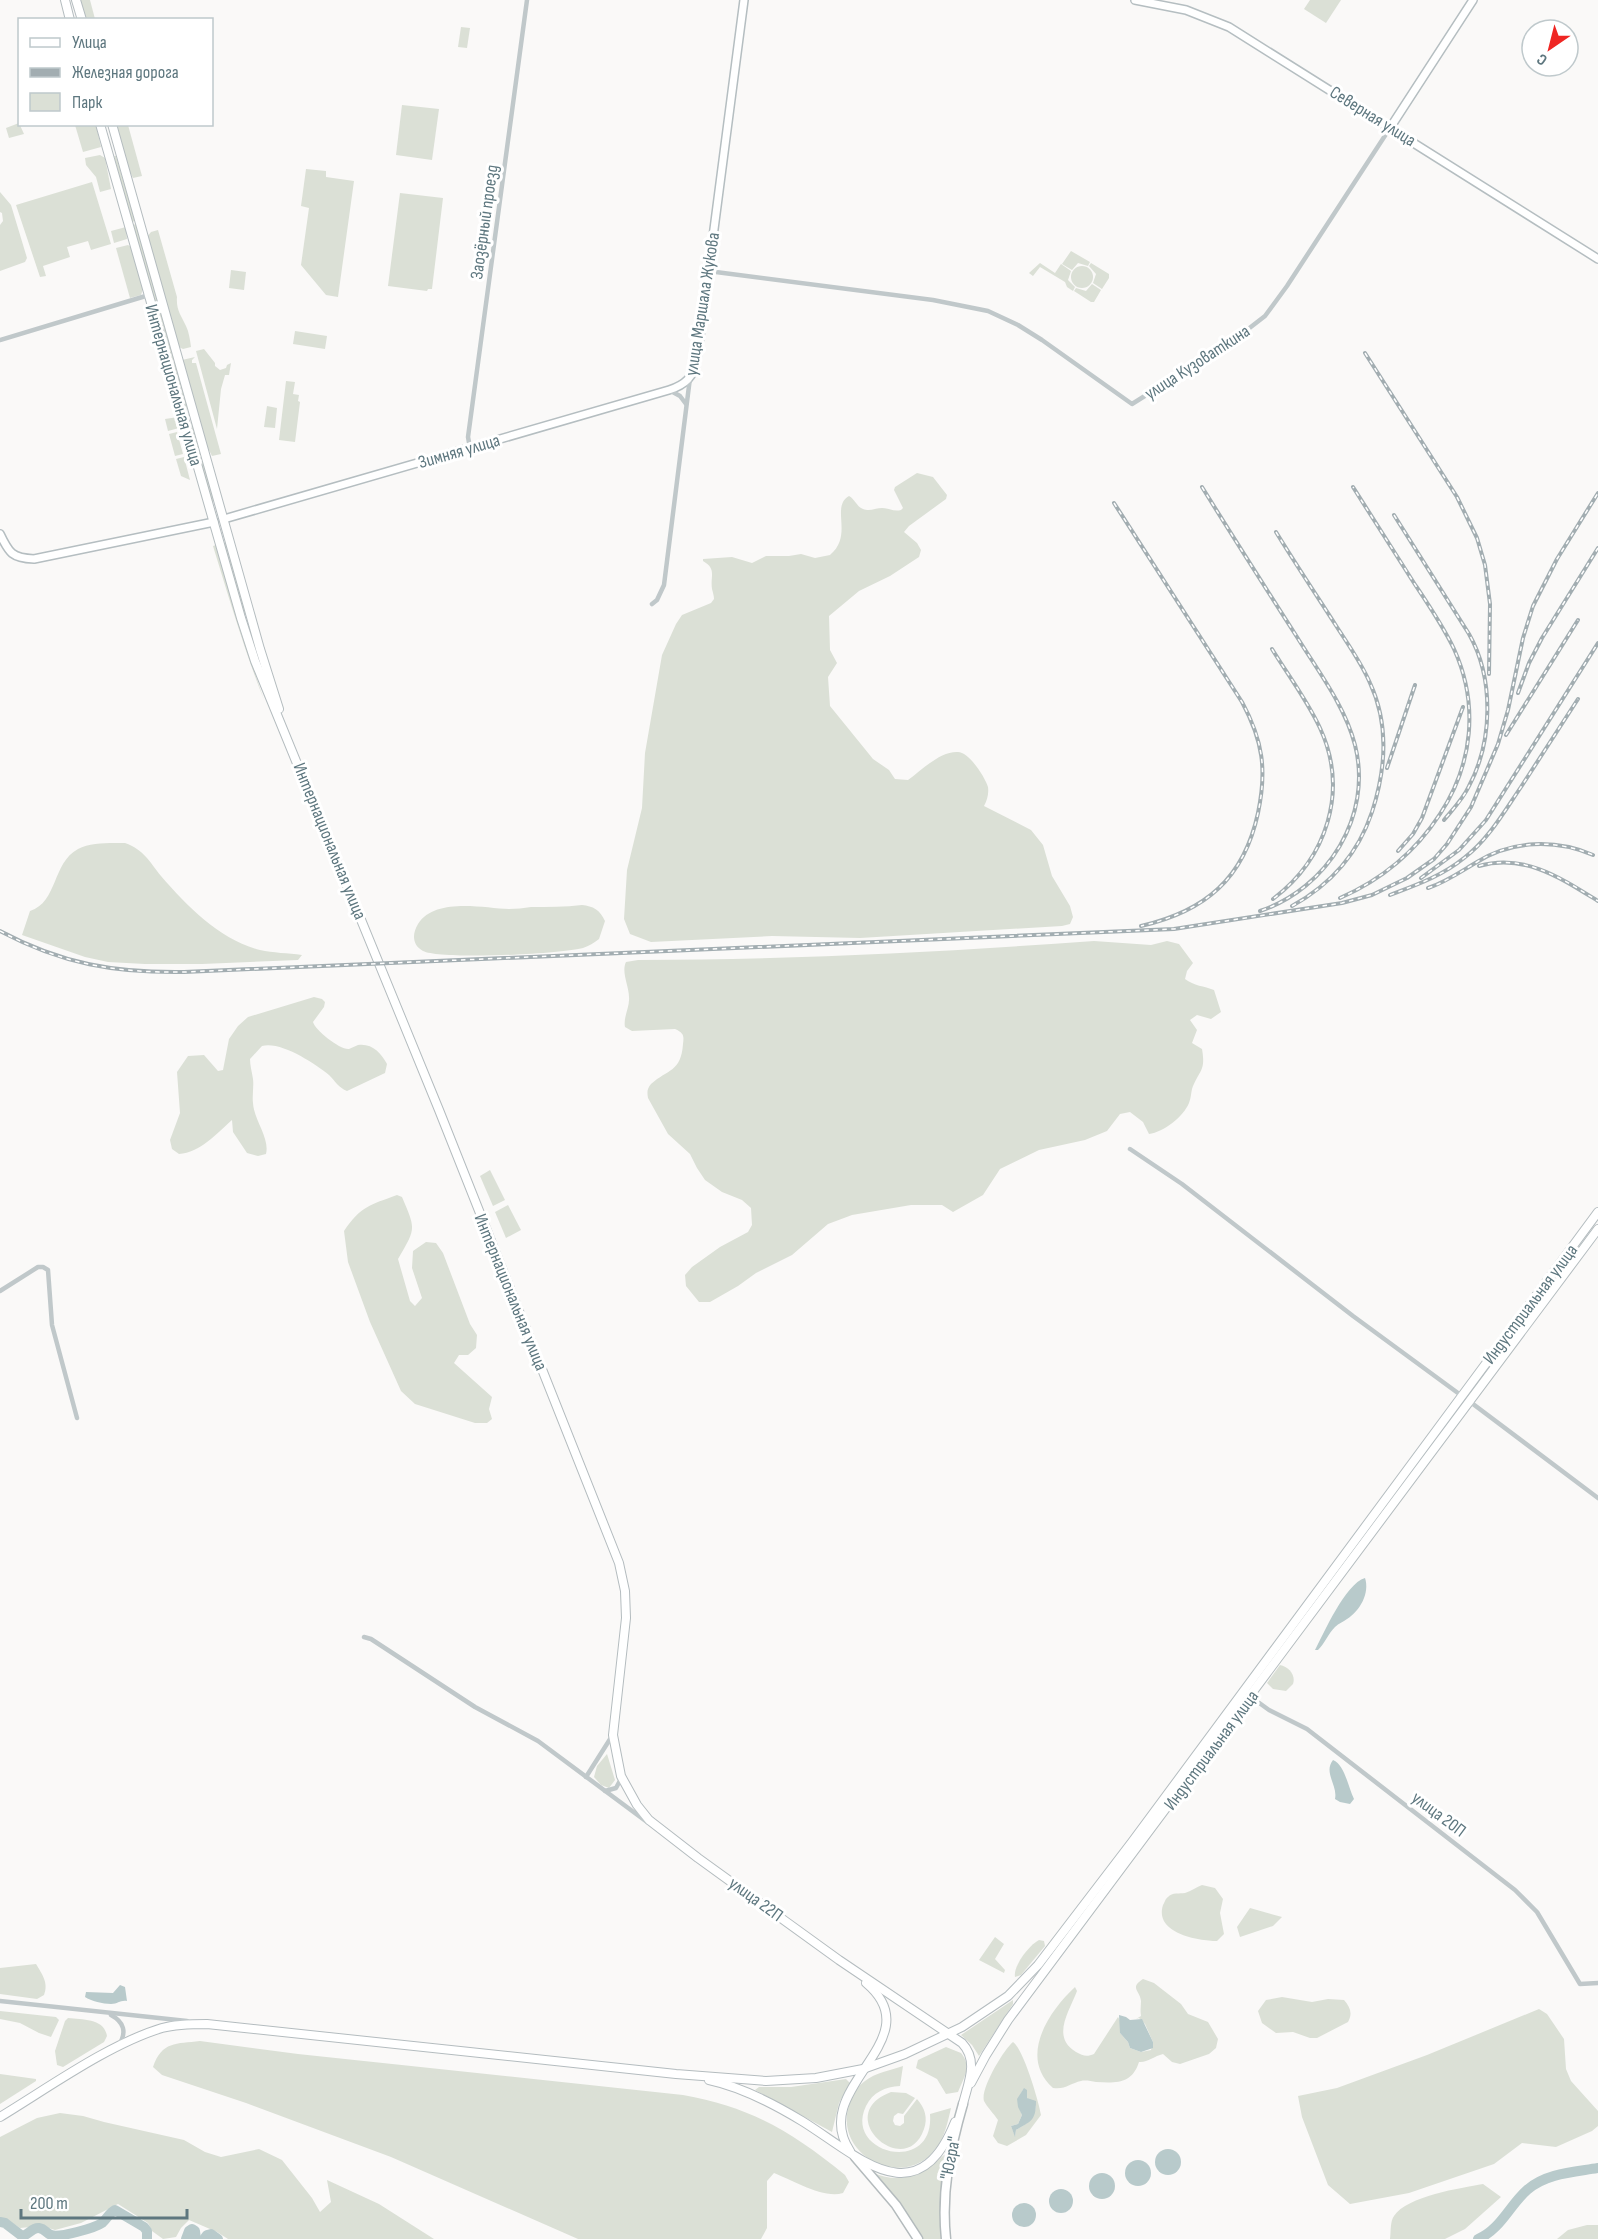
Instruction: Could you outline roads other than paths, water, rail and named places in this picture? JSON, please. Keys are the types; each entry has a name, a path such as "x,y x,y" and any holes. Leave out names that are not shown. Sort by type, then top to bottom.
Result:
{"highway":[{"name":"\"Югра\"","path":"946,2239 945,2182 963,2104"},
{"path":"855,2157 896,2205 918,2239"}],"main road":[{"path":"65,0 70,18"},
{"path":"76,0 81,18"},
{"name":"улица Маршала Жукова","path":"690,377 697,359 744,0"},
{"name":"Северная улица","path":"1135,0 1186,10 1229,27 1598,259"},
{"name":"улица Кузоваткина","path":"1390,128 1473,0"},
{"name":"Интернациональная улица","path":"101,126 249,643 616,1555 625,1591 626,1618 613,1735 616,1756 622,1777 642,1812 672,1838"},
{"name":"Интернациональная улица","path":"113,126 260,649 291,745"},
{"path":"107,150 118,147"},
{"name":"Зимняя улица","path":"224,519 669,390 681,386 690,377"},
{"path":"184,419 194,416"},
{"path":"0,534 14,556 34,559 224,519"},
{"name":"Индустриальная улица","path":"949,2034 999,2002 1038,1965 1132,1842 1598,1212"},
{"name":"Индустриальная улица","path":"963,2104 982,2062 1008,2020 1598,1229"},
{"name":"улица 22П","path":"672,1838 839,1960 949,2034"},
{"name":"улица 22П","path":"839,1960 875,1990 884,2001 886,2010 885,2032 863,2069"},
{"path":"0,2117 118,2047 162,2028 175,2025 207,2024 675,2074 766,2081 823,2077 863,2069 905,2054 949,2034 966,2048 972,2062 963,2104"},
{"path":"855,2157 844,2140 842,2118 848,2095 863,2069"},
{"path":"675,2074 720,2083 757,2098 799,2119 855,2157"},
{"name":"\"Югра\"","path":"855,2157 885,2171 899,2173 913,2170 937,2155 944,2146 963,2104"}],"street":[{"name":"Заозёрный проезд","path":"470,448 468,437 527,0"},
{"name":"улица Кузоваткина","path":"708,271 943,302 984,310 1034,335 1132,404 1234,340 1265,315 1287,286 1390,128"},
{"path":"0,340 149,296"},
{"name":"улица Маршала Жукова","path":"652,604 657,600 664,585 690,377"},
{"path":"669,390 688,393"},
{"path":"669,390 680,396 686,404"},
{"path":"1130,1149 1182,1184 1353,1316 1598,1498"},
{"path":"0,1291 38,1268 43,1267 48,1270 52,1325 77,1418"},
{"path":"364,1637 475,1707 538,1741 672,1838"},
{"name":"улица 20П","path":"1251,1697 1269,1710 1294,1721 1316,1735 1515,1890 1541,1918 1580,1984 1598,1983"},
{"path":"586,1777 613,1735"},
{"path":"604,1752 610,1751 616,1756"},
{"path":"603,1790 610,1791 616,1788 622,1777"},
{"path":"0,2001 207,2024"},
{"path":"106,2013 121,2022 123,2026 123,2037 118,2047"}],"waterway":[{"path":"1478,2239 1493,2229 1521,2196 1535,2184 1561,2174 1598,2168"},
{"path":"0,2222 5,2223 22,2236 37,2228 55,2236 98,2225 115,2210 144,2227 147,2231 147,2239"},
{"path":"186,2239 192,2229 195,2231 196,2239"},
{"path":"204,2239 211,2234 218,2239"}],"railway":[{"path":"1365,353 1457,497 1477,538 1485,565 1490,604 1489,674"},
{"path":"1202,487 1338,703 1355,745 1359,772 1357,798 1351,823 1340,846 1325,867 1306,885 1284,900 1260,911"},
{"path":"1340,898 1383,873 1420,840 1451,795 1460,775 1469,733 1467,691 1454,649 1435,615 1353,487"},
{"path":"0,931 45,951 89,964 135,971 184,972 1174,929 1342,903 1372,895 1407,878 1434,859 1447,844 1471,807 1498,744 1508,710 1523,638 1533,606 1557,559 1598,493"},
{"path":"1114,503 1242,702 1259,743 1262,769 1261,797 1252,836 1232,873 1203,901 1164,920 1141,926"},
{"path":"1394,515 1469,634 1483,670 1487,710 1483,749 1469,786 1458,804 1444,820"},
{"path":"1276,532 1366,675 1376,699 1383,730 1383,763 1377,796 1359,841 1351,855 1330,878 1306,898 1292,906"},
{"path":"1518,693 1529,663 1542,638 1598,548"},
{"path":"1506,735 1578,620"},
{"path":"1421,878 1459,850 1486,820 1598,643"},
{"path":"1272,649 1320,728 1329,752 1332,776 1332,799 1328,822 1319,843 1307,864 1273,899"},
{"path":"1387,768 1415,685"},
{"path":"1390,895 1447,870 1481,843 1502,816 1578,699"},
{"path":"1398,851 1413,834 1422,818 1463,707"},
{"path":"1428,888 1491,855 1519,846 1549,844 1593,855"},
{"path":"1479,866 1496,863 1527,865 1556,876 1598,901"}]}
